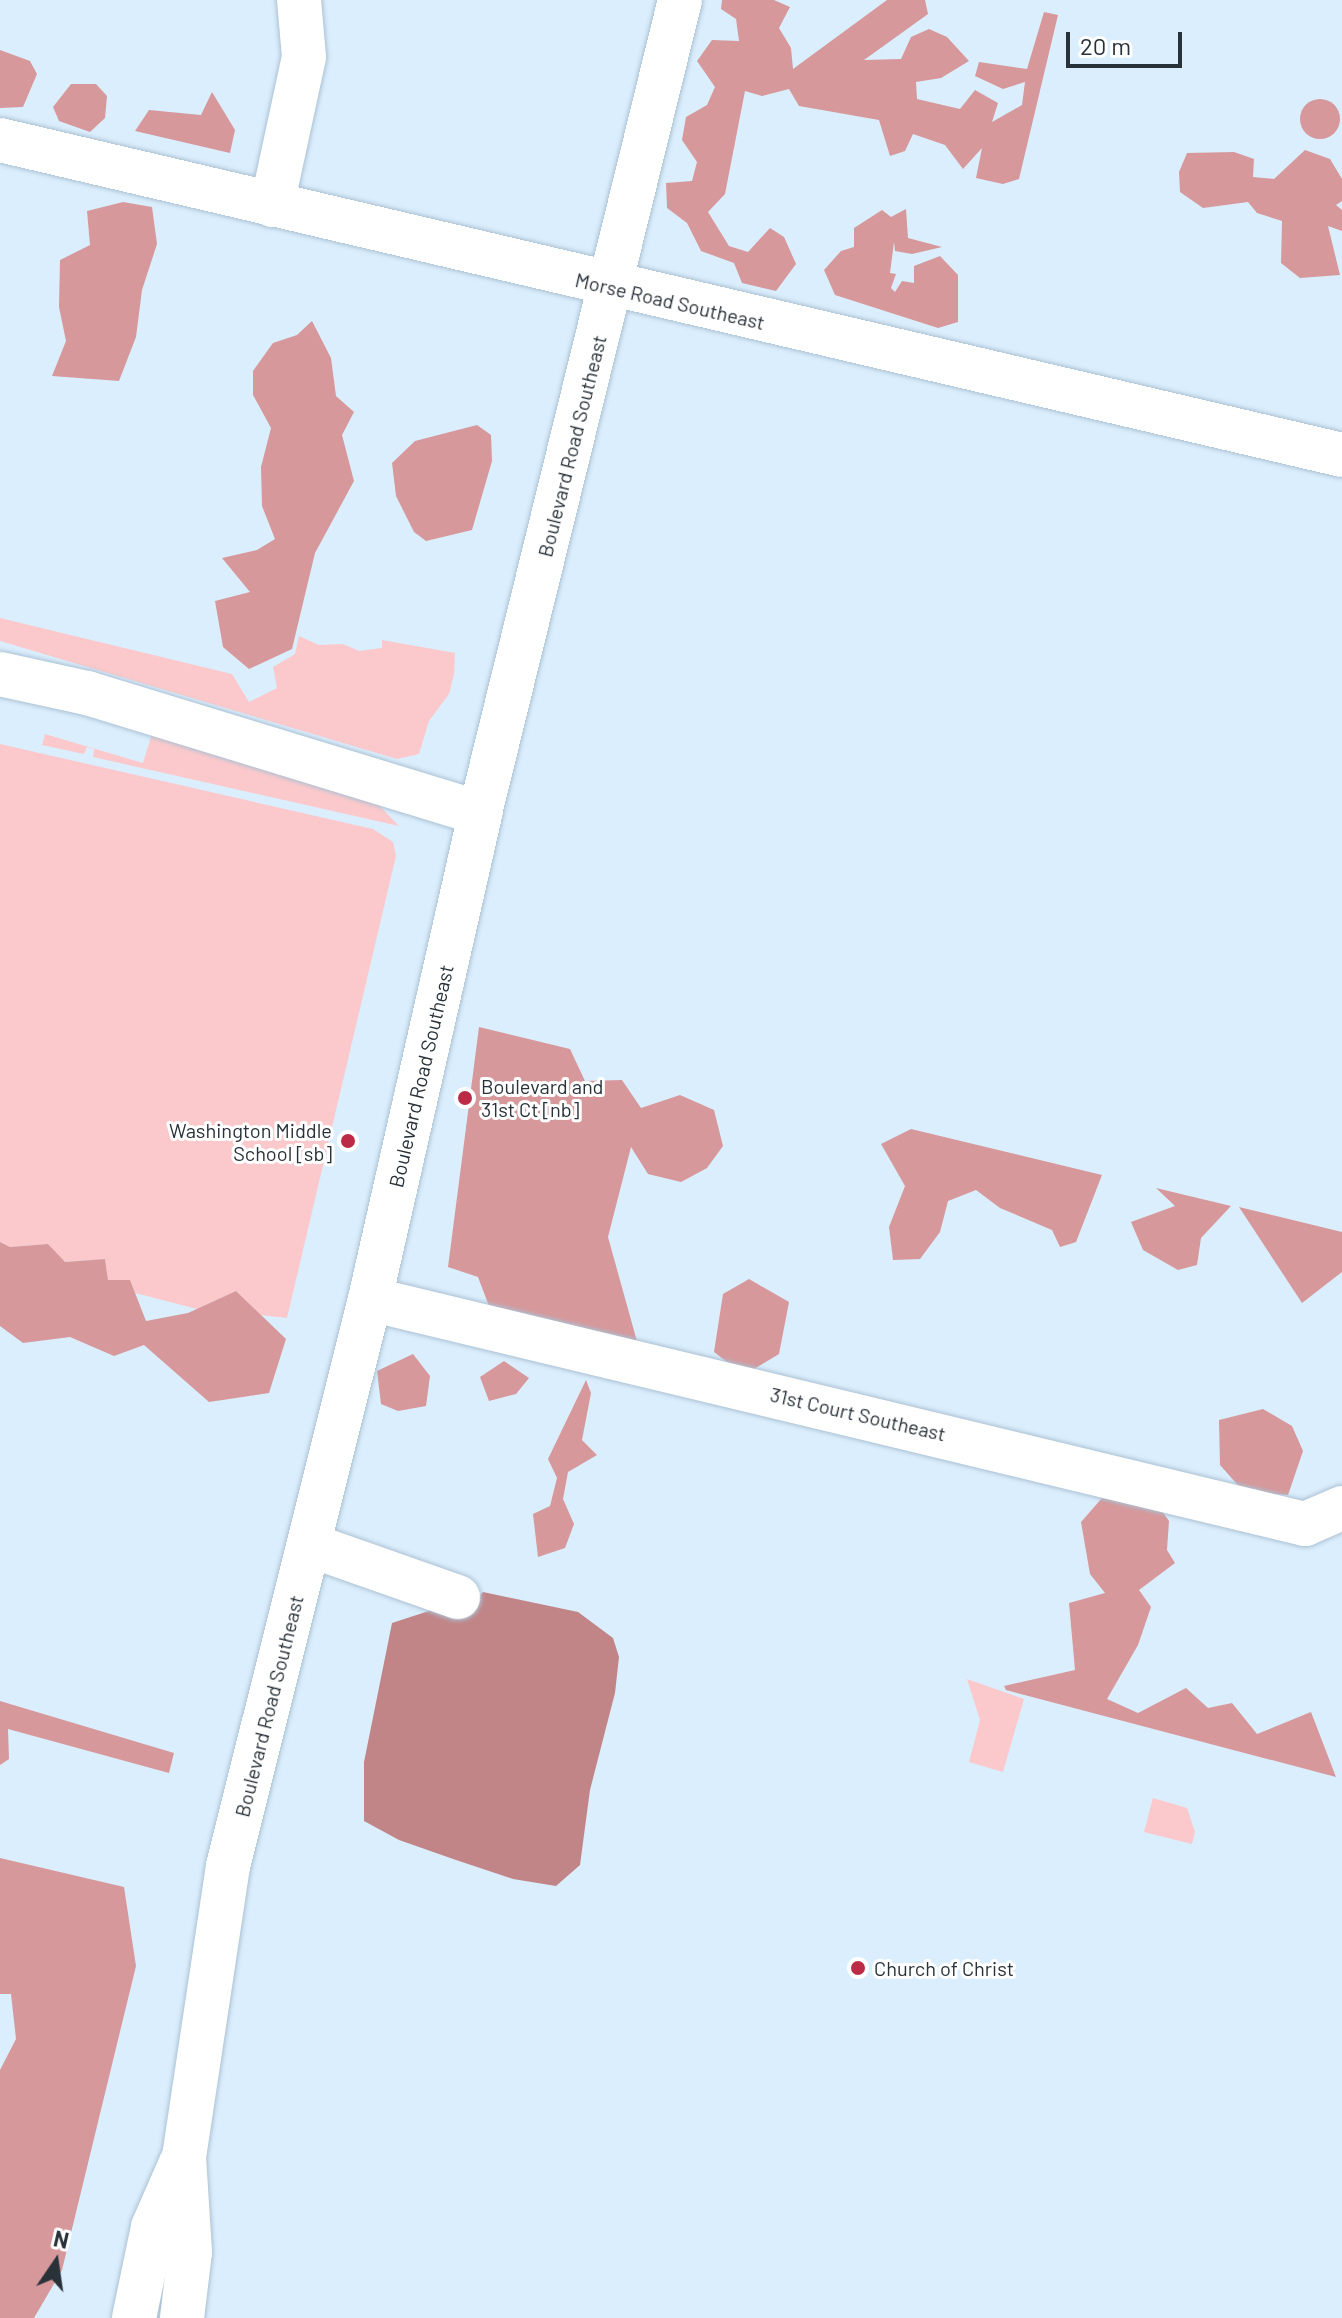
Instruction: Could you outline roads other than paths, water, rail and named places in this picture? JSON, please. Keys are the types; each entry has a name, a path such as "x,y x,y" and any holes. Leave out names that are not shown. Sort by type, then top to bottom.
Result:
{"street":[{"path":"272,205 304,57 299,0"},
{"name":"Boulevard Road Southeast","path":"182,2318 190,2252 184,2157 228,1866 370,1299 480,813 612,287 680,0"},
{"name":"Morse Road Southeast","path":"0,140 612,287 1342,455"},
{"path":"0,674 87,693 480,813"},
{"name":"31st Court Southeast","path":"370,1299 1120,1476 1305,1524 1342,1508"},
{"path":"310,1545 458,1597"},
{"name":"Boulevard Road Southeast","path":"134,2318 153,2227 184,2157"}],"place":[{"name":"Boulevard and 31st Ct [nb]","path":"465,1098"},
{"name":"Washington Middle School [sb]","path":"348,1141"},
{"name":"Church of Christ","path":"858,1968"}]}
